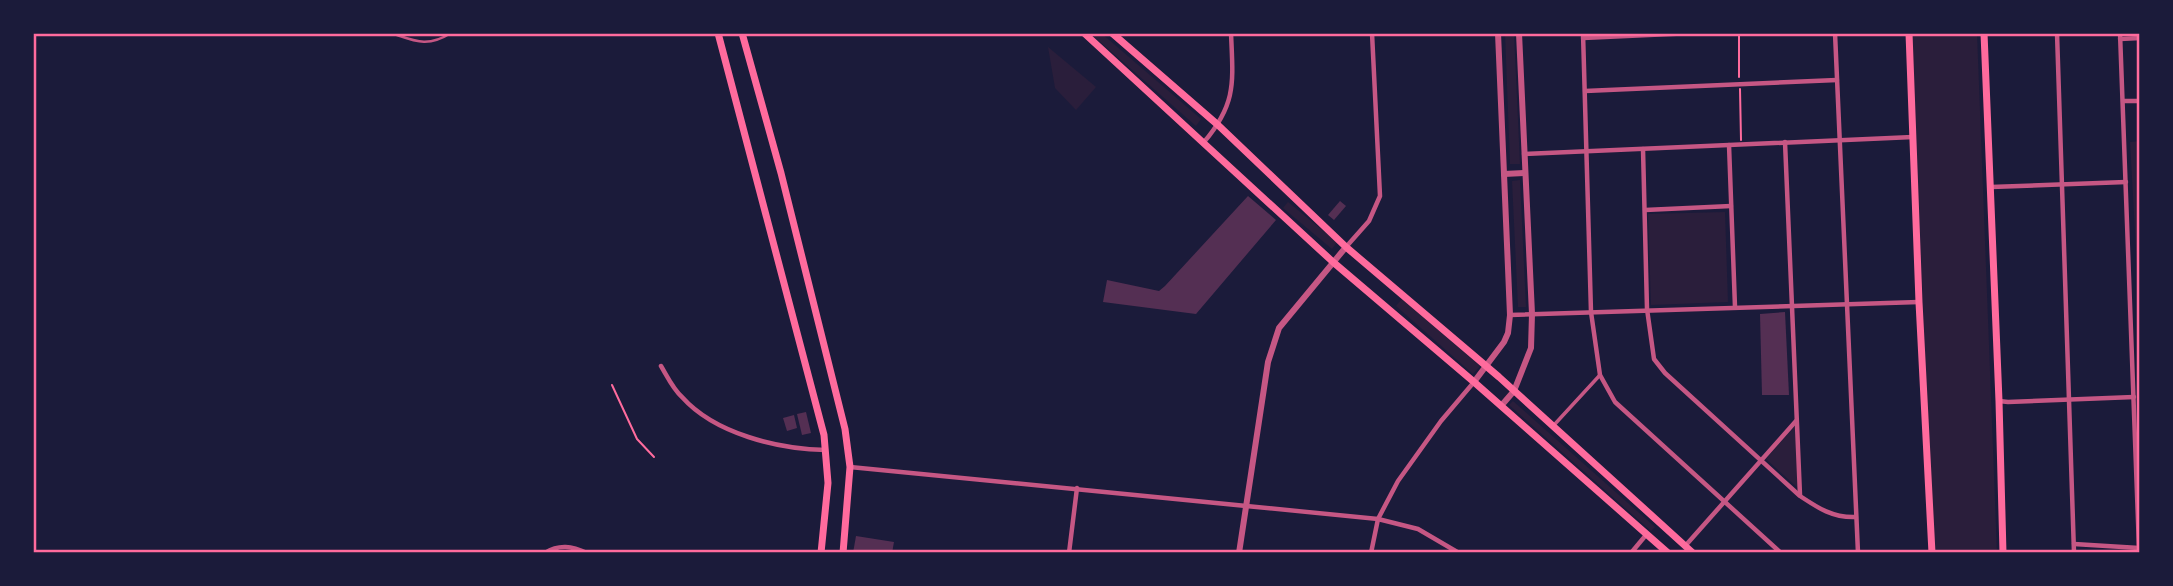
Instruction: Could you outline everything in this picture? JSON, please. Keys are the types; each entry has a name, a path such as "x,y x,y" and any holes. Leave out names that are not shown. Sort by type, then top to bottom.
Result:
{"main road":[{"path":"718,33 824,435 827,508 821,553"},
{"path":"742,33 781,173 845,429 850,467 843,553"},
{"path":"1084,33 1333,262 1668,553"},
{"path":"1112,33 1218,125 1346,247 1486,366 1693,553"},
{"path":"1909,33 1932,553"},
{"path":"1984,33 2003,553"}],"street":[{"path":"1204,142 1218,125 1232,92 1231,33"},
{"path":"1239,553 1268,362 1279,328 1369,221 1380,196 1373,33"},
{"path":"1371,553 1378,519 1405,471 1504,342 1508,333 1510,315 1498,33"},
{"path":"1501,406 1514,391 1531,348 1532,314 1519,33"},
{"path":"1693,33 1583,36 1591,312 1600,375 1615,402 1781,553"},
{"path":"1835,33 1858,553"},
{"path":"2057,33 2074,553"},
{"path":"2074,544 2139,548 2120,36 2140,38"},
{"path":"1585,91 1837,80"},
{"path":"2123,101 2140,101"},
{"path":"1523,154 1913,137"},
{"path":"1785,142 1800,496"},
{"path":"1729,145 1735,307"},
{"path":"1643,149 1647,309 1654,359 1665,373 1800,496 1822,512 1843,518 1856,517"},
{"path":"1504,174 1524,173"},
{"path":"1991,187 2126,182"},
{"path":"1645,210 1731,206"},
{"path":"1510,315 1919,302"},
{"path":"2131,330 2138,328"},
{"path":"661,366 680,396 692,407 727,429 777,445 826,450"},
{"path":"1552,426 1600,375"},
{"path":"1999,401 2134,397"},
{"path":"1685,546 1796,420"},
{"path":"850,467 1378,519 1418,528 1459,553"},
{"path":"1069,553 1077,488"},
{"path":"1631,553 1647,534"},
{"path":"545,553 554,547 570,547 585,552"}],"lane":[{"path":"391,33 428,43 438,41 451,33"}],"path":[{"path":"612,385 637,439 654,457"}],"shaded area":[{"path":"1090,33 1101,33 1201,119 1196,126"},
{"path":"1505,33 1514,33 1520,164 1510,164"},
{"path":"1912,33 1977,33 1997,553 1933,553"},
{"path":"1048,47 1096,87 1076,110 1055,88"},
{"path":"2140,141 2140,323 2130,142"},
{"path":"1520,180 1526,307 1518,307 1512,181"},
{"path":"1288,202 1337,242 1332,249 1283,208"},
{"path":"1725,212 1728,302 1651,305 1648,214"},
{"path":"1402,299 1480,366 1473,374 1396,306"},
{"path":"1513,401 1655,527 1651,531 1509,405"},
{"path":"1795,426 1799,489 1766,459"}],"building":[{"path":"1248,196 1276,220 1196,314 1103,302 1107,280 1159,291"},
{"path":"1340,201 1346,206 1334,220 1328,215"},
{"path":"1785,312 1789,395 1762,395 1760,314"},
{"path":"806,412 811,433 802,435 797,414"},
{"path":"794,415 797,428 787,431 783,418"},
{"path":"856,536 894,542 892,553 853,553"}]}
